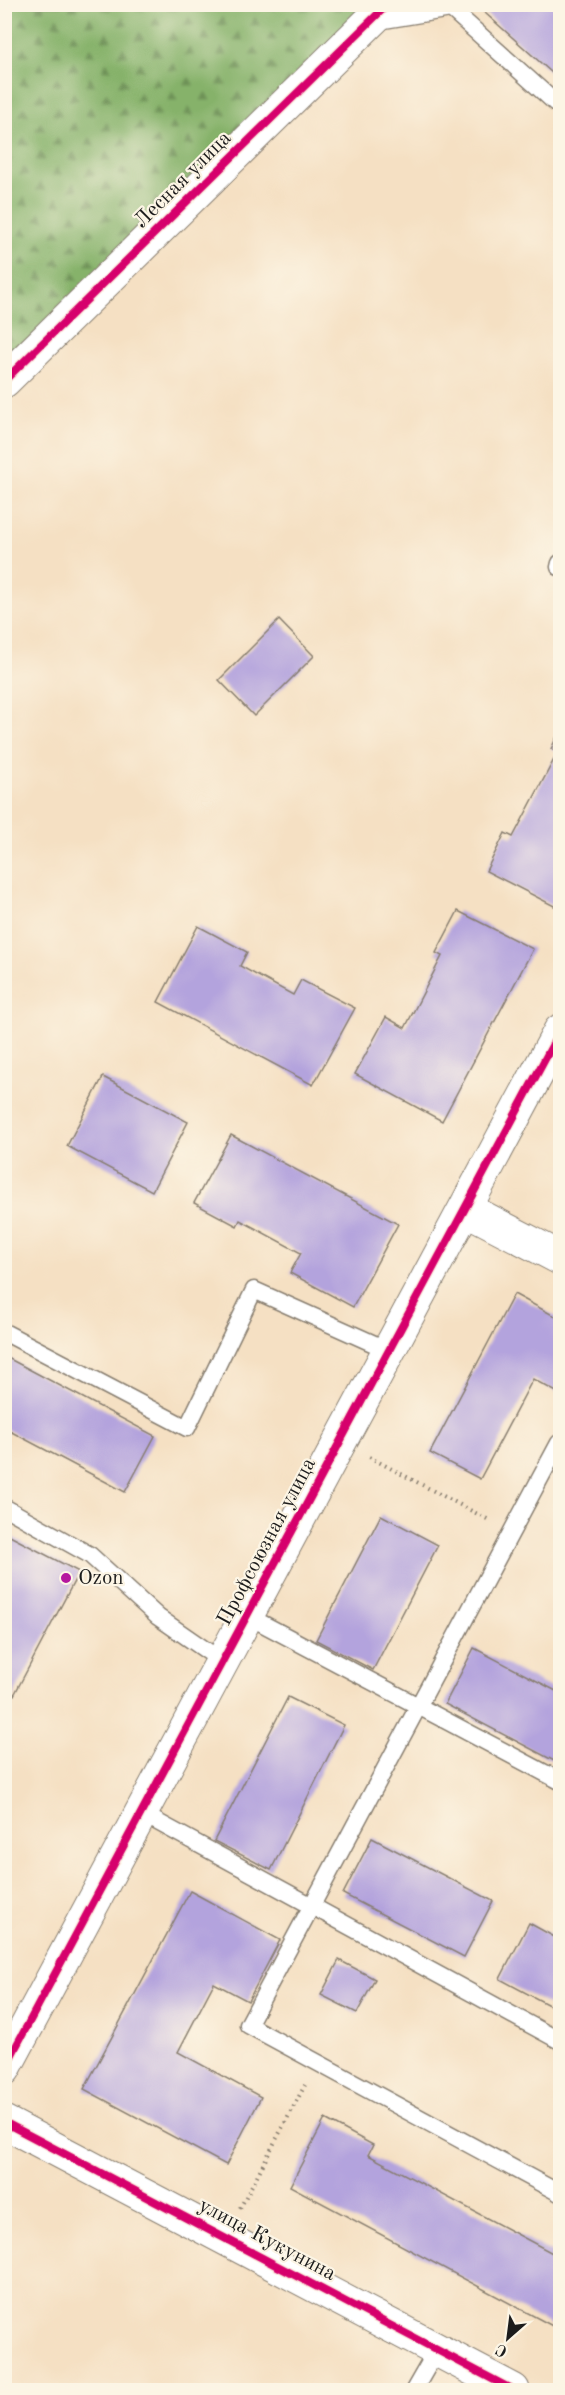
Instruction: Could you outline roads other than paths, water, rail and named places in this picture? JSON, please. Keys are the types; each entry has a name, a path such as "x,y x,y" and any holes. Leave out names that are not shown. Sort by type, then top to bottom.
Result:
{"street":[{"name":"Лесная улица","path":"4,381 379,13"},
{"name":"Профсоюзная улица","path":"4,2069 561,1031"},
{"path":"466,1209 561,1258"},
{"name":"улица Кукунина","path":"4,2122 513,2391"}],"lane":[{"path":"379,13 452,9 561,107"},
{"path":"4,1332 188,1428 254,1290 390,1351"},
{"path":"559,2193 248,2025 417,1706 559,1443 561,1444"},
{"path":"4,1507 90,1555 159,1617 223,1662"},
{"path":"248,1616 561,1781"},
{"path":"141,1814 561,2041"},
{"path":"414,2391 437,2350"}],"place":[{"name":"Ozon","path":"66,1578"}]}
